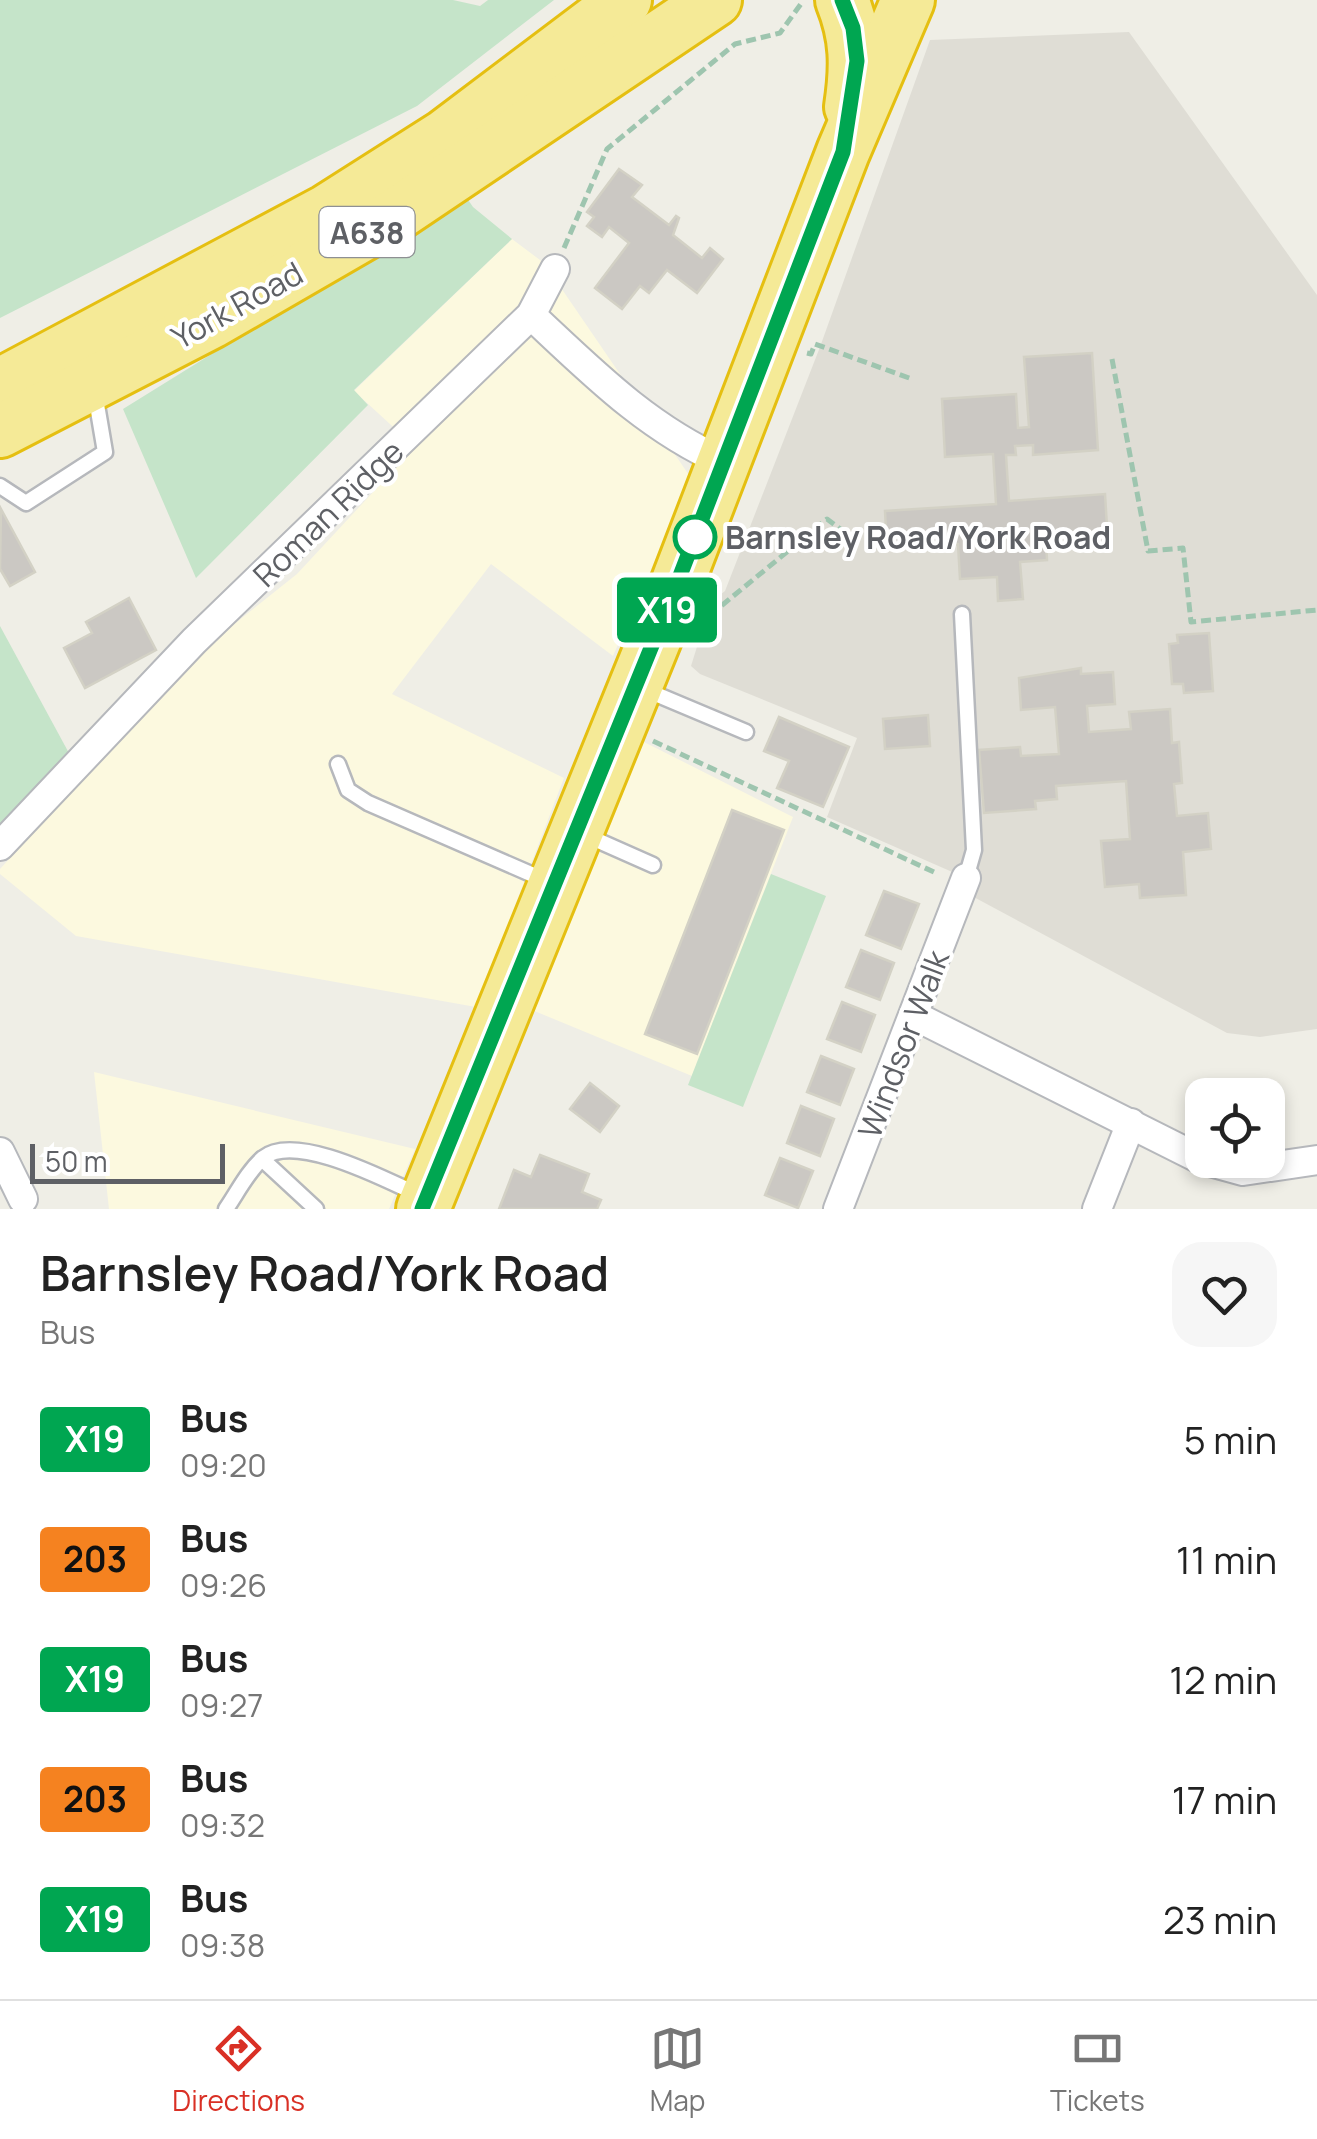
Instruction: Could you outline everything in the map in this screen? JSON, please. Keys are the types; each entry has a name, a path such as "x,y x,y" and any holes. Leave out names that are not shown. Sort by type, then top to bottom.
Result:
{"highway":[{"name":"York Road","path":"0,385 178,294 326,211 444,136 625,0"},
{"name":"York Road","path":"0,431 391,218 715,0"},
{"path":"842,0 853,28 857,61 843,152"},
{"path":"425,1204 673,594 843,152 908,0"}],"street":[{"name":"Roman Ridge","path":"0,846 194,641 531,315 555,269"},
{"path":"531,315 644,418 668,435 724,462"},
{"name":"Windsor Walk","path":"838,1209 964,882"},
{"path":"914,1016 1185,1151"},
{"path":"1097,1209 1131,1123"},
{"path":"0,1152 23,1199"},
{"path":"1285,1165 1317,1160"}],"lane":[{"path":"0,486 26,502 106,452 94,383"},
{"path":"962,614 974,850 964,882"},
{"path":"628,705 746,732"},
{"path":"338,764 348,790 368,803 556,886"},
{"path":"578,832 653,865"},
{"path":"226,1209 262,1159 276,1151 309,1153 356,1166 425,1204"},
{"path":"262,1159 316,1209"}],"path":[{"path":"555,269 607,148 735,44 780,34 804,0"},
{"path":"771,339 810,354 815,344 912,378"},
{"path":"1112,358 1148,551 1183,548 1191,622 1317,610"},
{"path":"673,594 715,611 826,519 860,544"},
{"path":"628,705 964,882"}],"shaded area":[{"path":"1129,32 1317,295 1317,1029 1260,1037 1227,1033 970,895 975,882 827,817 857,738 700,674 691,666 711,602 725,591 820,347 930,40"},
{"path":"512,239 544,263 691,478 613,656 491,564 392,694 564,778 476,1007 76,936 0,874 0,869 199,652 297,574 415,447 354,391"},
{"path":"640,740 793,817 692,1076 532,1010"},
{"path":"94,1072 415,1149 389,1209 109,1209"}],"green space":[{"path":"0,0 453,0 480,6 488,0 554,0 417,106 0,318"},
{"path":"462,191 473,207 512,239 354,390 368,405 196,578 123,409 391,243"},
{"path":"0,626 70,755 0,830"},
{"path":"771,874 826,896 743,1107 688,1085"}],"building":[{"path":"619,169 642,185 632,197 669,225 676,216 679,218 673,235 702,258 710,248 723,259 697,293 667,270 649,293 640,286 622,309 595,288 629,243 609,227 602,237 587,226 594,217 587,212"},
{"path":"1092,353 1098,450 1033,455 1033,445 1015,446 1016,455 1006,455 1009,501 1105,494 1108,543 1066,546 1065,537 1046,539 1047,560 1020,562 1023,599 998,601 997,577 960,579 958,544 887,549 885,511 996,504 993,454 945,457 942,399 1016,394 1018,428 1029,427 1024,357"},
{"path":"1,509 35,572 10,586 0,569"},
{"path":"129,598 156,650 85,688 64,648 92,633 86,622"},
{"path":"1209,633 1213,691 1184,693 1183,684 1172,684 1169,644 1178,643 1177,635"},
{"path":"1081,668 1081,674 1113,672 1115,704 1087,706 1089,732 1131,729 1129,712 1170,709 1172,743 1179,742 1182,783 1174,784 1177,816 1208,813 1211,849 1183,852 1186,895 1140,898 1139,884 1105,887 1101,841 1130,839 1126,781 1056,786 1057,799 1035,801 1036,809 984,813 979,750 1020,747 1021,756 1059,754 1055,707 1021,710 1019,678"},
{"path":"928,715 930,746 885,749 883,719"},
{"path":"779,717 849,747 823,807 777,788 789,761 764,751"},
{"path":"732,810 784,830 697,1054 645,1034"},
{"path":"884,891 919,904 901,949 866,935"},
{"path":"861,950 894,963 880,1000 846,987"},
{"path":"842,1002 875,1015 861,1052 827,1039"},
{"path":"821,1056 854,1069 840,1105 807,1092"},
{"path":"590,1083 619,1106 600,1132 570,1109"},
{"path":"801,1106 834,1119 820,1156 787,1143"},
{"path":"540,1155 589,1174 582,1192 601,1200 597,1209 499,1209 514,1170 531,1177"},
{"path":"780,1158 813,1171 798,1208 765,1195"}],"bus line":[{"name":"X19","path":"422,1209 673,594 843,152 857,61 853,28 842,0"}],"place":[{"name":"Barnsley Road/York Road","path":"695,537"}]}
